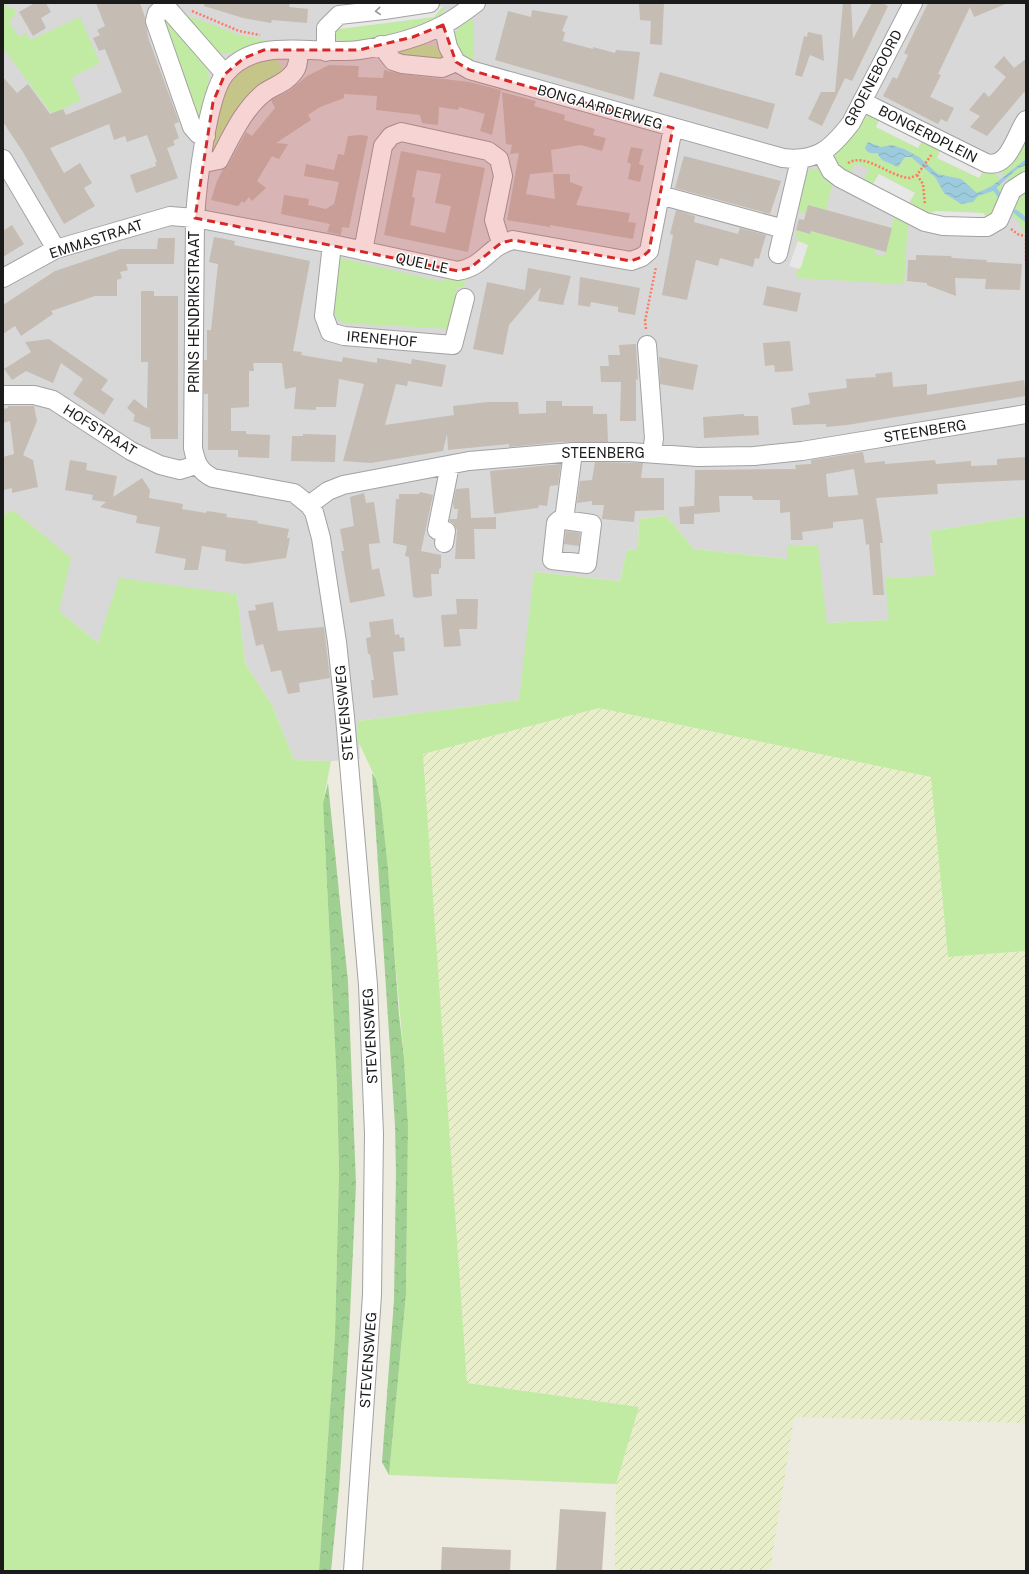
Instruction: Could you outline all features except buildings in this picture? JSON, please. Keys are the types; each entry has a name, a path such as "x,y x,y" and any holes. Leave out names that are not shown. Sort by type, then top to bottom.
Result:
{"street":[{"path":"326,52 326,28 340,14 384,10 430,3"},
{"path":"449,3 471,7"},
{"name":"GROENEBOORD","path":"791,159 822,154 842,135 863,102 913,3"},
{"path":"206,136 198,134 192,127 155,21 164,4 225,74 244,58 264,50 326,52 359,50 413,37 443,25 471,7"},
{"path":"381,45 393,61 402,64 442,68 456,62 448,47 443,25"},
{"path":"202,160 209,162 219,160 242,119 255,102 265,92 293,75 298,67 299,50"},
{"name":"BONGAARDERWEG","path":"456,62 470,70 673,128 791,159"},
{"name":"PRINS HENDRIKSTRAAT","path":"196,465 193,448 194,218 197,189 213,102 218,86 225,74"},
{"name":"BONGERDPLEIN","path":"863,102 986,163 994,165 1003,161 1026,120"},
{"path":"363,251 384,146 391,136 401,132 488,151 499,159 503,176 494,220 501,243 513,240 631,261 645,254 660,195 673,128"},
{"path":"822,154 831,171 836,175 920,220 936,225 978,227 991,226 999,220 1019,186"},
{"path":"3,159 56,249"},
{"path":"778,254 784,229 791,159"},
{"path":"660,195 784,229"},
{"name":"EMMASTRAAT","path":"3,278 56,249 170,216 194,218"},
{"name":"QUELLE","path":"194,218 332,244 458,271 470,268 480,262 501,243"},
{"name":"IRENEHOF","path":"332,244 324,316 330,332 344,336 453,345 465,298"},
{"path":"647,345 654,438 652,453"},
{"name":"HOFSTRAAT","path":"3,395 34,395 53,400 131,451 160,465 180,470 196,465"},
{"name":"STEENBERG","path":"309,505 328,491 343,485 490,458 573,452 619,451 698,457 754,456 802,451 1026,414"},
{"path":"564,520 573,452"},
{"path":"196,465 202,472 212,478 294,493 309,505"},
{"path":"444,543 446,531 437,530 450,465"},
{"name":"STEVENSWEG","path":"309,505 317,518 321,538 340,665 368,985 374,1134 372,1295 353,1571"}],"path":[{"path":"188,9 239,31 266,36"},
{"path":"836,175 848,163 859,160 869,162 881,169 904,178 910,178 917,175 926,163"},
{"path":"917,175 923,184 925,200 924,209 920,220"},
{"path":"999,220 1019,235 1026,236 1026,263"},
{"path":"645,254 657,258 646,321 647,345"}],"highlighted area":[{"path":"443,25 456,62 470,70 673,128 649,251 642,257 631,261 513,240 501,243 470,268 458,271 195,218 213,102 225,74 244,58 264,50 359,50 413,37"}],"shaded area":[{"path":"3,3 1026,3 1026,516 930,531 935,576 890,620 826,623 787,559 694,549 666,516 639,519 638,549 627,550 620,581 534,572 520,700 358,721 360,759 331,761 294,760 273,707 245,663 237,594 98,643 59,611 13,510 3,515"},
{"path":"443,6 434,17 339,29 342,19"},
{"path":"881,116 924,137 918,148 876,127"},
{"path":"942,147 985,168 979,178 937,158"},
{"path":"879,174 915,193 909,203 873,184"},
{"path":"936,211 983,213 988,218 946,218 928,214"},
{"path":"798,241 808,245 799,269 789,266"}],"green space":[{"path":"3,3 8,8 14,8 16,14 9,22 19,37 26,33 30,40 80,17 100,63 71,78 81,100 52,114 3,48"},
{"path":"443,6 445,9 440,15 428,21 378,37 348,41 338,40 333,33 342,19 339,28 434,17"},
{"path":"181,13 239,35 266,40 248,48 228,54 217,53"},
{"path":"164,17 208,70 208,89 199,124 160,20"},
{"path":"474,18 473,59 461,52 455,38 459,27"},
{"path":"422,44 435,46 441,51 443,62 393,53"},
{"path":"269,59 276,59 284,70 261,84 218,154 211,154 220,108 224,95 231,83 240,73 252,65"},
{"path":"868,114 881,116 876,127 918,148 924,137 942,147 937,158 979,178 985,168 993,172 999,177 1003,191 999,205 994,212 988,218 973,212 936,211 928,214 909,203 915,193 879,174 873,184 863,180 869,169 856,163 850,173 838,166 835,161 835,155 854,134"},
{"path":"1026,145 1026,174 1010,183 1000,171 1011,163 1017,150"},
{"path":"812,168 819,170 826,181 832,184 826,210 808,205 805,214 798,211 802,188 806,176"},
{"path":"1026,192 1026,232 1023,232 1019,222 1012,217 1017,200"},
{"path":"894,217 908,223 904,284 796,278 797,269 799,269 808,245 798,241 795,231 810,234 811,231 876,249 875,254 884,257"},
{"path":"340,258 439,281 466,277 464,287 457,287 451,329 343,323 333,315"},
{"path":"13,510 71,558 59,611 98,643 119,578 237,594 245,663 273,707 294,760 331,761 323,803 337,1086 339,1174 335,1335 319,1571 3,1571 3,515"},
{"path":"666,516 694,549 787,559 788,545 818,546 827,623 889,620 885,578 935,576 930,531 1026,516 1026,951 948,957 931,777 599,708 423,754 467,1383 639,1407 616,1484 389,1475 406,1294 408,1126 404,1058 381,803 376,779 358,741 358,721 519,700 534,572 620,581 627,550 638,549 639,519"},
{"path":"599,708 932,777 948,957 1026,951 1026,1423 794,1417 770,1571 615,1571 616,1484 639,1407 467,1383 423,754"},
{"path":"372,773 376,779 381,803 388,870 399,1015 404,1058 408,1126 406,1294 389,1475 382,1462 394,1300 396,1173 395,1125"},
{"path":"328,783 348,982 356,1184 349,1337 339,1489 331,1571 319,1571 335,1335 339,1174 337,1086 323,803"}],"water":[{"path":"868,142 881,147 892,145 904,149 919,157 938,174 961,179 977,193 992,186 1026,159 1026,165 1017,169 993,191 978,196 973,202 961,204 944,193 935,177 911,157 905,157 898,167 882,160 877,153 868,152 865,148"}],"waterway":[{"path":"995,189 999,195"},
{"path":"1016,212 1026,220"}]}
